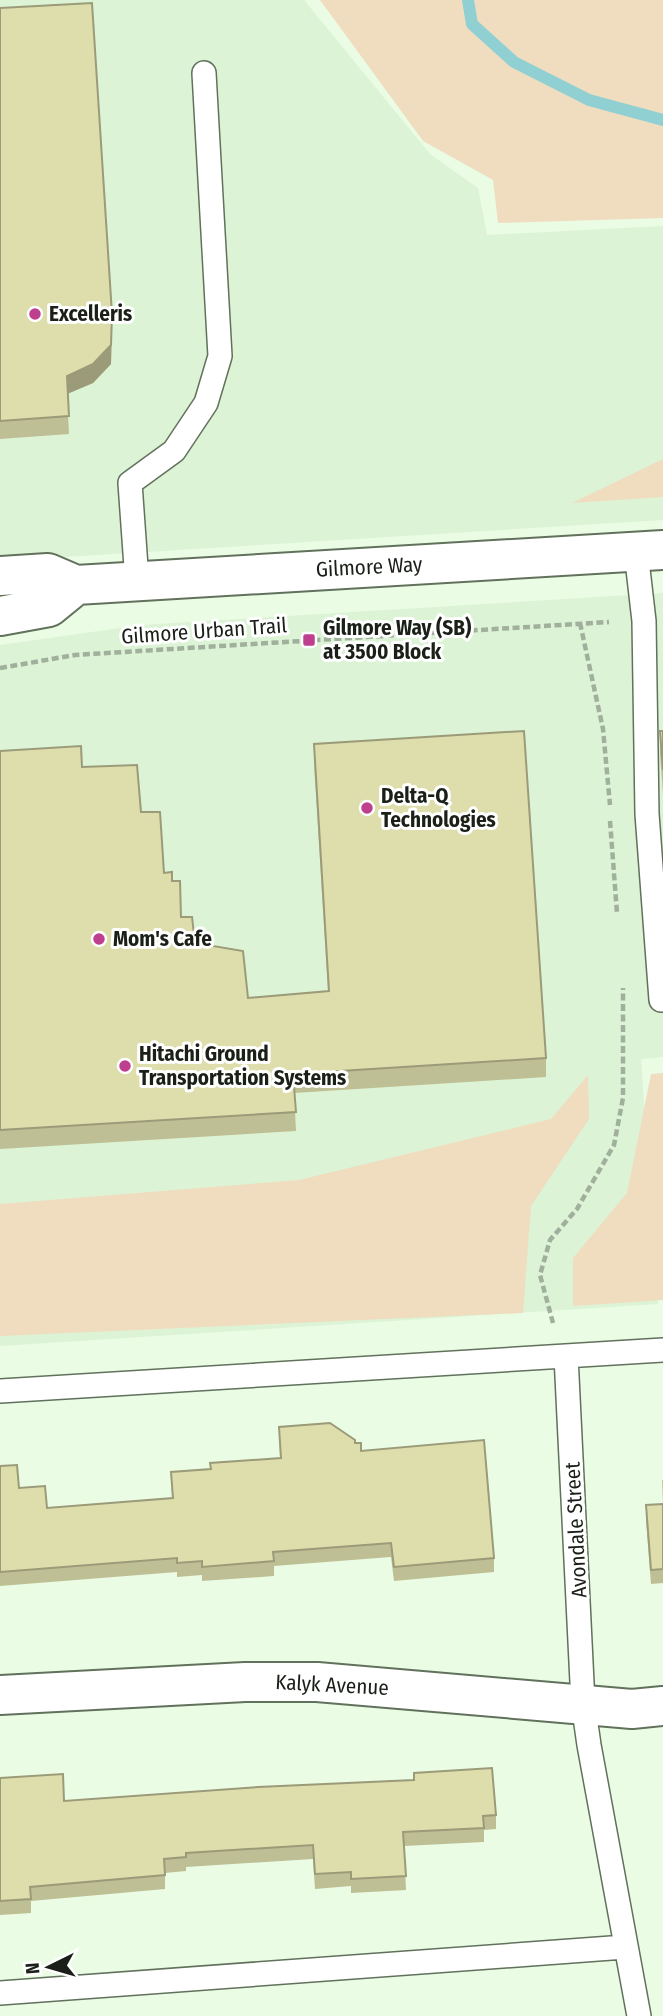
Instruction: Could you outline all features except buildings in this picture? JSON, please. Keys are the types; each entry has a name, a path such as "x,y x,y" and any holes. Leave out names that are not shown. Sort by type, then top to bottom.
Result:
{"street":[{"name":"Gilmore Way","path":"0,576 48,573 76,585 650,551"},
{"path":"0,616 49,607 76,585"},
{"name":"Kalyk Avenue","path":"0,1695 245,1682 317,1682 632,1709 663,1706"}],"lane":[{"path":"137,581 130,483 174,451 206,403 220,356 204,73"},
{"path":"650,551 644,621 647,814 663,1000"},
{"path":"0,1391 663,1350"},
{"name":"Avondale Street","path":"566,1356 583,1703 639,2016"},
{"path":"0,1993 625,1947"}],"path":[{"name":"Gilmore Urban Trail","path":"0,668 75,655 644,621"},
{"path":"580,624 603,729 610,808"},
{"path":"610,818 617,916"},
{"path":"566,1356 555,1330 540,1275 550,1240 577,1209 614,1145 623,1098 623,981"}],"shaded area":[{"path":"0,0 304,0 430,154 478,188 487,235 663,226 663,520 0,561"},
{"path":"320,0 663,0 663,218 498,223 493,180 423,141"},
{"path":"663,459 663,497 572,503"},
{"path":"663,593 663,1057 641,1059 658,1304 0,1346 0,645 142,625"},
{"path":"663,1073 663,1300 573,1306 573,1258 627,1193 651,1074"},
{"path":"588,1075 589,1119 531,1206 523,1313 0,1336 0,1204 299,1180 551,1119"}],"waterway":[{"path":"468,0 472,24 514,62 589,100 663,120"}],"place":[{"name":"Excelleris","path":"35,314"},
{"name":"Gilmore Way (SB) at 3500 Block","path":"309,640"},
{"name":"Delta-Q Technologies","path":"367,808"},
{"name":"Mom's Cafe","path":"99,939"},
{"name":"Hitachi Ground Transportation Systems","path":"125,1066"}]}
